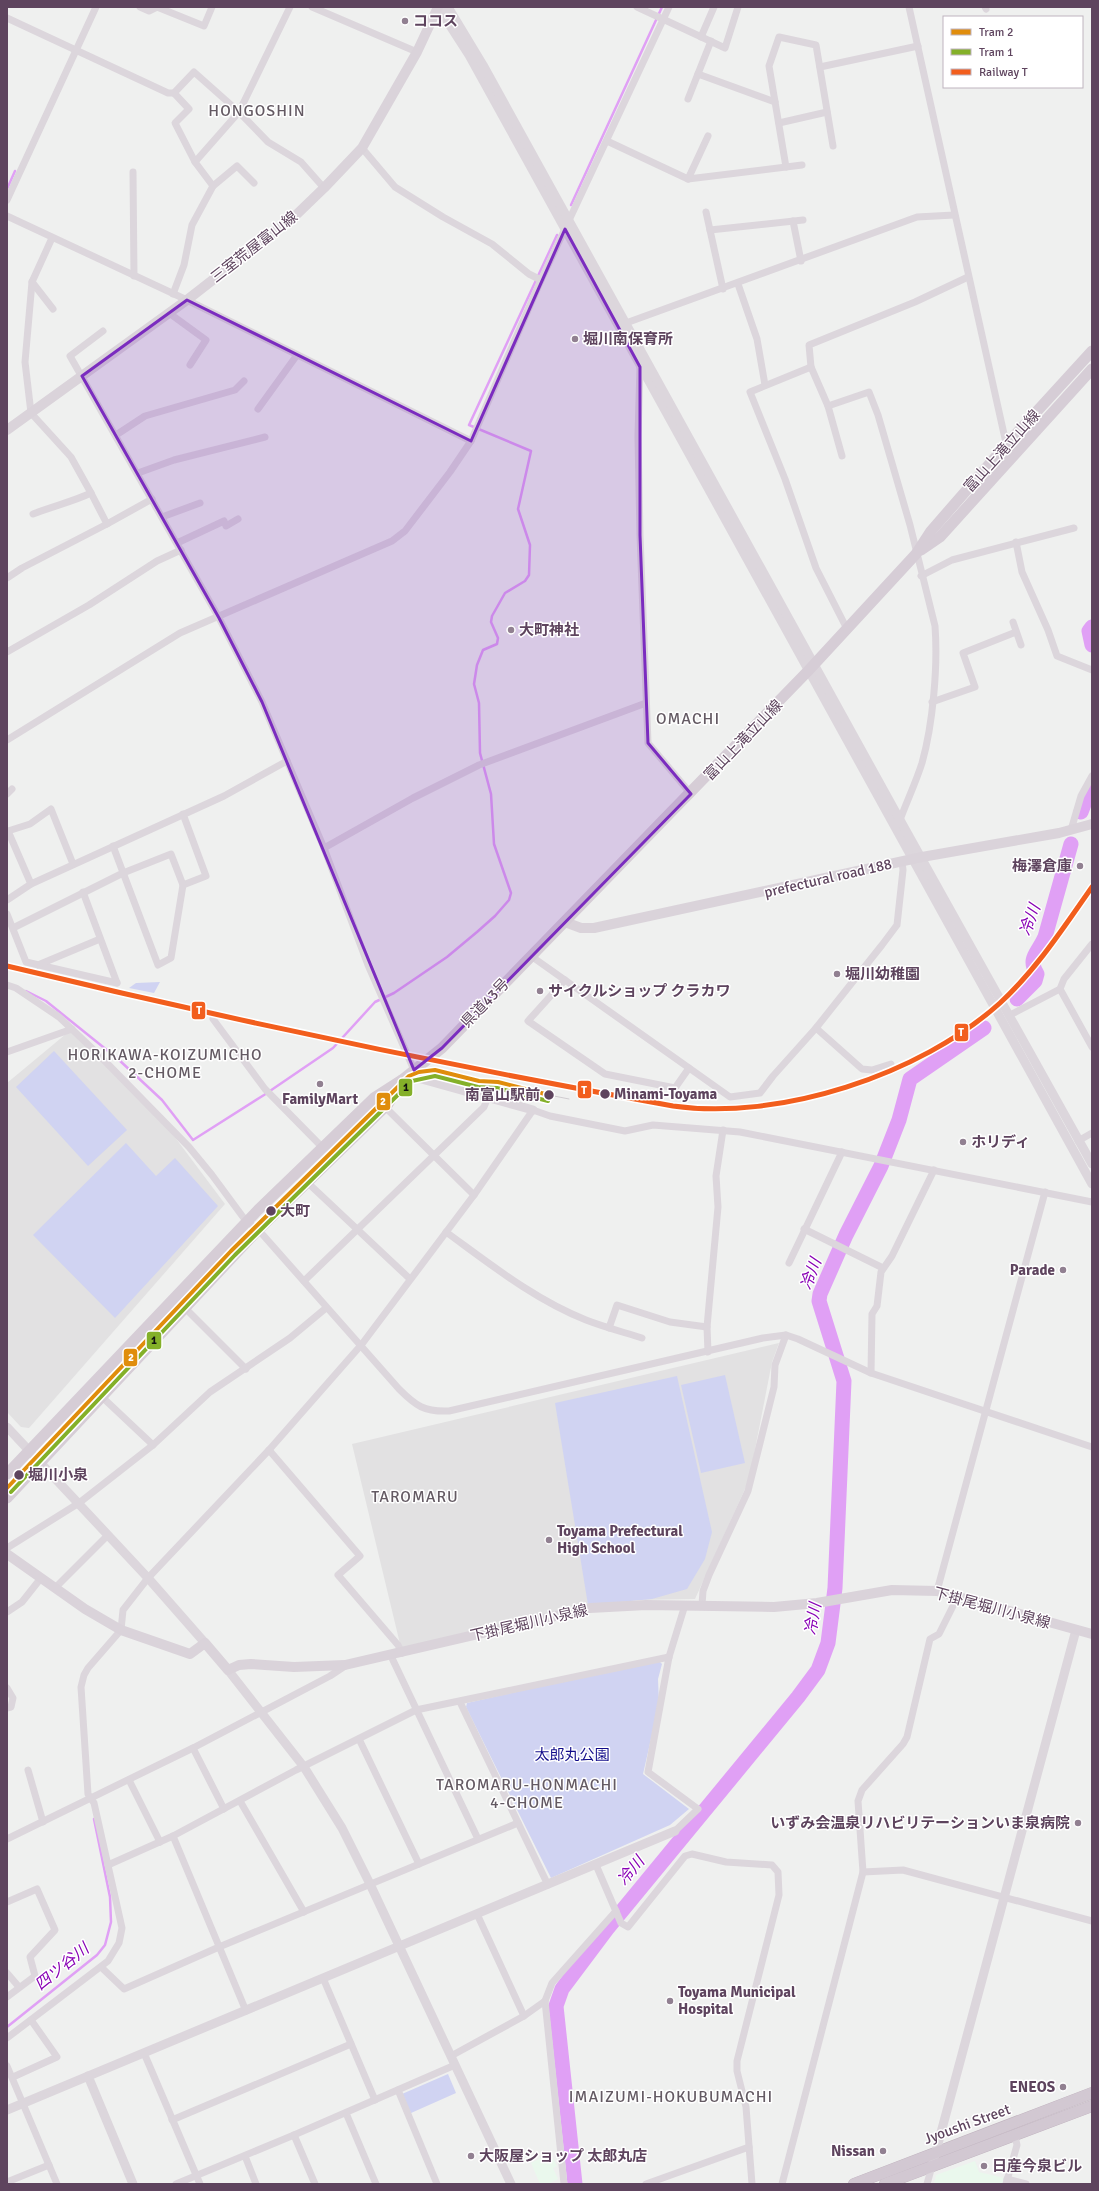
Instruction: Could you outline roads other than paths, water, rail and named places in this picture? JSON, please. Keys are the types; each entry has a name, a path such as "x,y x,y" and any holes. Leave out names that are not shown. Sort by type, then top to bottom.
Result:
{"highway":[{"name":"Jyoushi Street","path":"854,2184 1092,2093"},
{"name":"Jyoushi Street","path":"885,2184 1092,2106"}],"main road":[{"name":"三室荒屋富山線","path":"7,430 187,300 296,215 324,188 362,148 417,52 438,7"},
{"name":"富山上滝立山線","path":"565,922 691,794 847,630 916,554 931,531 1006,445 1092,351"},
{"name":"富山上滝立山線","path":"916,554 940,537 1092,369"},
{"name":"prefectural road 188","path":"565,922 581,928 594,928 912,860 1071,830 1092,824"},
{"name":"県道43号","path":"402,1080 442,1048 565,922"},
{"path":"7,1474 28,1450 246,1221 374,1098 402,1080"},
{"path":"7,1498 257,1231 385,1107 402,1080"},
{"path":"7,1554 85,1609 121,1630 190,1654 204,1643 228,1670"},
{"name":"下掛尾堀川小泉線","path":"228,1670 238,1665 251,1664 294,1667 345,1665 391,1656 590,1608 646,1605 774,1607 817,1603 892,1590 937,1591 957,1598 1092,1634"}],"street":[{"path":"7,200 96,7"},
{"path":"140,7 149,11 157,7 204,26 212,7"},
{"path":"195,162 239,112 290,7"},
{"path":"312,7 417,52"},
{"path":"438,7 469,55 640,367 811,668 900,820 912,860 1010,1015 1092,1164"},
{"path":"448,7 483,65 626,323 912,860 1092,1184"},
{"path":"637,7 725,48 738,7"},
{"path":"7,740 180,633 220,618 392,541 405,531 450,472 471,441 541,280 669,7"},
{"path":"701,37 714,7"},
{"path":"909,7 954,215 1010,461"},
{"path":"7,18 168,93 174,93 194,72 239,112 268,142 301,162 324,188"},
{"path":"786,167 769,66 778,37 816,45 833,146"},
{"path":"688,99 711,41"},
{"path":"820,67 918,46"},
{"path":"698,74 775,102"},
{"path":"174,93 189,109 175,124 195,162 213,186"},
{"path":"779,123 827,112"},
{"path":"688,179 708,136"},
{"path":"607,141 688,179 802,165"},
{"path":"362,148 395,187 443,217 492,244 530,274 541,280"},
{"path":"173,294 184,265 192,225 213,186 236,166 254,183"},
{"path":"133,172 134,276"},
{"path":"706,212 723,289"},
{"path":"626,323 918,218 954,215"},
{"path":"7,216 187,300 471,441"},
{"path":"710,230 803,220"},
{"path":"793,221 801,261"},
{"path":"52,238 32,282 25,362 31,413 71,457 107,524"},
{"path":"842,456 828,406 811,367 808,346 915,302 968,277"},
{"path":"32,282 53,309"},
{"path":"738,284 757,339 765,385"},
{"path":"169,313 206,340 190,365"},
{"path":"103,331 70,356 220,618 262,702 324,848 368,965 414,1070"},
{"path":"258,409 297,355"},
{"path":"640,367 640,520 648,743 691,794"},
{"path":"811,367 750,392 785,478 816,568 847,630"},
{"path":"116,435 145,416 235,390 244,381"},
{"path":"828,406 869,392 878,415 910,525 921,576 935,626 936,642 930,719 922,762 900,820"},
{"path":"138,473 174,460 265,437"},
{"path":"33,514 51,506 71,502 91,493"},
{"path":"7,578 22,568 152,499"},
{"path":"162,517 200,503"},
{"path":"177,543 224,521 226,526 238,519"},
{"path":"921,576 952,560 1074,528"},
{"path":"1016,542 1022,572 1048,630 1057,656 1092,670"},
{"path":"7,652 89,605 157,561 181,550"},
{"path":"1013,622 1021,645"},
{"path":"932,702 975,687 963,653 1016,632"},
{"path":"324,848 413,798 480,765 646,703"},
{"path":"7,900 31,884 224,796 287,762"},
{"path":"1071,830 1081,796 1092,776"},
{"path":"31,884 8,831 30,824 50,809 73,864"},
{"path":"183,814 206,876 183,885"},
{"path":"13,928 123,873 171,854 183,885 171,958 158,965 123,873 113,846"},
{"path":"531,956 730,1097 756,1095 760,1093 773,1076 816,1028 897,925 903,870 912,860"},
{"path":"7,914 26,962 117,983 83,892"},
{"path":"38,965 100,939"},
{"path":"1010,1015 1060,989 1064,979 1092,944"},
{"path":"565,980 528,1020 605,1074 675,1088 689,1068"},
{"path":"7,985 16,988 59,1017 189,1148 212,1175 246,1221 304,1282 410,1400 421,1408 434,1412 449,1411 708,1352 762,1338 786,1335 798,1339 830,1356 871,1373 1092,1447"},
{"path":"1060,989 1092,1048"},
{"path":"213,1019 265,1089 322,1147"},
{"path":"816,1028 862,1069 872,1070 890,1064"},
{"path":"7,1052 72,1029"},
{"path":"402,1080 418,1078 533,1110 625,1131 653,1125 740,1132 1092,1202"},
{"path":"304,1282 484,1107 488,1097"},
{"path":"385,1107 474,1195"},
{"path":"7,2038 101,1967 115,1952 119,1943 122,1928 108,1865 91,1799 88,1794 81,1687 84,1675 88,1668 121,1630 123,1610 148,1578 268,1450 360,1346 474,1195 533,1110"},
{"path":"708,1352 707,1327 718,1207 717,1170 723,1130"},
{"path":"1078,1141 1090,1134 1092,1142"},
{"path":"789,1263 804,1228 842,1152"},
{"path":"871,1373 872,1314 877,1306 881,1272 892,1256 934,1170"},
{"path":"308,1183 410,1279"},
{"path":"937,1591 1045,1192"},
{"path":"804,1228 884,1268"},
{"path":"446,1232 506,1276 543,1299 586,1320 642,1338"},
{"path":"609,1328 617,1305 670,1322 707,1327"},
{"path":"185,1308 246,1369"},
{"path":"7,1548 79,1503 153,1445 210,1392 290,1338 326,1308"},
{"path":"702,1605 703,1592 709,1575 748,1491 774,1387 775,1365 786,1335"},
{"path":"101,1396 153,1445"},
{"path":"7,1427 28,1450 41,1461 148,1578 204,1643"},
{"path":"268,1450 360,1556 338,1575 398,1645 402,1653"},
{"path":"55,1588 108,1535"},
{"path":"7,1612 22,1602 41,1578"},
{"path":"782,2184 863,1872 858,1801 862,1790 904,1744 907,1737 930,1639 939,1634 957,1598"},
{"path":"7,2110 675,1831 698,1809 648,1772 669,1657 686,1605"},
{"path":"927,2184 1076,1630"},
{"path":"391,1656 478,1839"},
{"path":"108,1865 173,1836 416,1710 669,1657"},
{"path":"7,1839 193,1748 260,1711 330,1676 345,1665"},
{"path":"228,1670 304,1767 342,1828 370,1884 511,2184"},
{"path":"7,1688 13,1698 11,1707 7,1708"},
{"path":"460,1702 548,1885"},
{"path":"358,1739 419,1864"},
{"path":"193,1748 224,1809"},
{"path":"28,1770 43,1822"},
{"path":"129,1780 160,1842"},
{"path":"240,1801 304,1912"},
{"path":"101,1967 124,1989 219,1947 518,1823"},
{"path":"173,1836 246,2011"},
{"path":"596,1865 621,1924 628,1927 685,1856 692,1854 726,1862 772,1865 778,1872 780,1896 737,2061 737,2071 746,2107 752,2184"},
{"path":"863,1872 904,1870 1092,1921"},
{"path":"7,1902 37,1888 55,1930 30,1957 35,1976 7,1997"},
{"path":"564,2184 545,2001 552,1983 616,1911"},
{"path":"477,1914 524,2016"},
{"path":"7,1973 19,1988"},
{"path":"323,1978 375,2100"},
{"path":"451,2056 524,2016 545,2001"},
{"path":"13,2077 57,2056 31,2020"},
{"path":"172,2120 351,2044"},
{"path":"144,2053 200,2184"},
{"path":"176,2184 346,2113 455,2065"},
{"path":"7,2066 13,2077 57,2184"},
{"path":"88,2076 133,2184"},
{"path":"398,2090 437,2184"},
{"path":"346,2113 376,2184"},
{"path":"294,2135 315,2184"},
{"path":"1014,2136 1017,2145 1007,2182 1026,2184"},
{"path":"646,2184 749,2147"},
{"path":"244,2156 256,2184"},
{"path":"7,2182 49,2165"}],"waterway":[{"path":"571,205 662,7"},
{"path":"7,189 15,171"},
{"path":"26,991 46,1001 118,1059 162,1100 193,1140 264,1095 333,1048 375,1002 394,993 447,957 495,916 509,900 511,893 494,844 491,794 480,753 479,703 474,684 477,665 483,650 497,644 498,638 491,622 492,616 505,593 525,581 529,575 530,545 518,509 531,451 469,425 557,235"},
{"name":"冷川","path":"1092,627 1089,631 1092,645"},
{"name":"冷川","path":"1081,812 1086,799 1092,790"},
{"name":"冷川","path":"1017,999 1035,981 1037,974 1034,968 1033,959 1045,937 1071,844"},
{"name":"冷川","path":"575,2184 556,2006 562,1989 607,1929 798,1697 818,1670 828,1643 835,1588 844,1381 819,1301 820,1294 846,1235 881,1166 899,1120 910,1079 984,1028"},
{"name":"四ツ谷川","path":"7,2027 97,1955 105,1945 111,1922 110,1897 94,1819"}],"tram line":[{"name":"2","path":"7,1488 231,1251 409,1076 419,1072 435,1070 479,1081 498,1082 549,1095"},
{"name":"1","path":"11,1492 235,1255 412,1081 435,1076 478,1087 497,1088 548,1101"},
{"path":"549,1095 569,1099"}],"rail line":[{"name":"T","path":"7,966 173,1005 339,1041 589,1091 673,1106 714,1109 758,1106 802,1099 846,1087 889,1071 930,1052 967,1029 1000,1003 1026,977 1049,948 1092,887"}],"place":[{"name":"ココス","path":"405,21"},
{"name":"堀川南保育所","path":"575,339"},
{"name":"大町神社","path":"511,630"},
{"name":"梅澤倉庫","path":"1080,866"},
{"name":"堀川幼稚園","path":"837,974"},
{"name":"サイクルショップ クラカワ","path":"540,991"},
{"name":"FamilyMart","path":"320,1084"},
{"name":"Minami-Toyama","path":"605,1094"},
{"name":"南富山駅前","path":"549,1095"},
{"name":"ホリディ","path":"963,1142"},
{"name":"大町","path":"271,1211"},
{"name":"Parade","path":"1063,1270"},
{"name":"堀川小泉","path":"19,1475"},
{"name":"Toyama Prefectural High School","path":"549,1540"},
{"name":"いずみ会温泉リハビリテーションいま泉病院","path":"1078,1823"},
{"name":"Toyama Municipal Hospital","path":"670,2001"},
{"name":"ENEOS","path":"1063,2087"},
{"name":"Nissan","path":"883,2151"},
{"name":"大阪屋ショップ 太郎丸店","path":"471,2156"},
{"name":"日産今泉ビル","path":"984,2166"}],"district":[{"name":"HONGOSHIN","path":"257,111"},
{"name":"OMACHI","path":"688,719"},
{"name":"HORIKAWA-KOIZUMICHO 2-CHOME","path":"165,1064"},
{"name":"TAROMARU","path":"415,1497"},
{"name":"TAROMARU-HONMACHI 4-CHOME","path":"527,1794"},
{"name":"IMAIZUMI-HOKUBUMACHI","path":"671,2097"}],"park label":[{"name":"太郎丸公園","path":"572,1755"}]}
